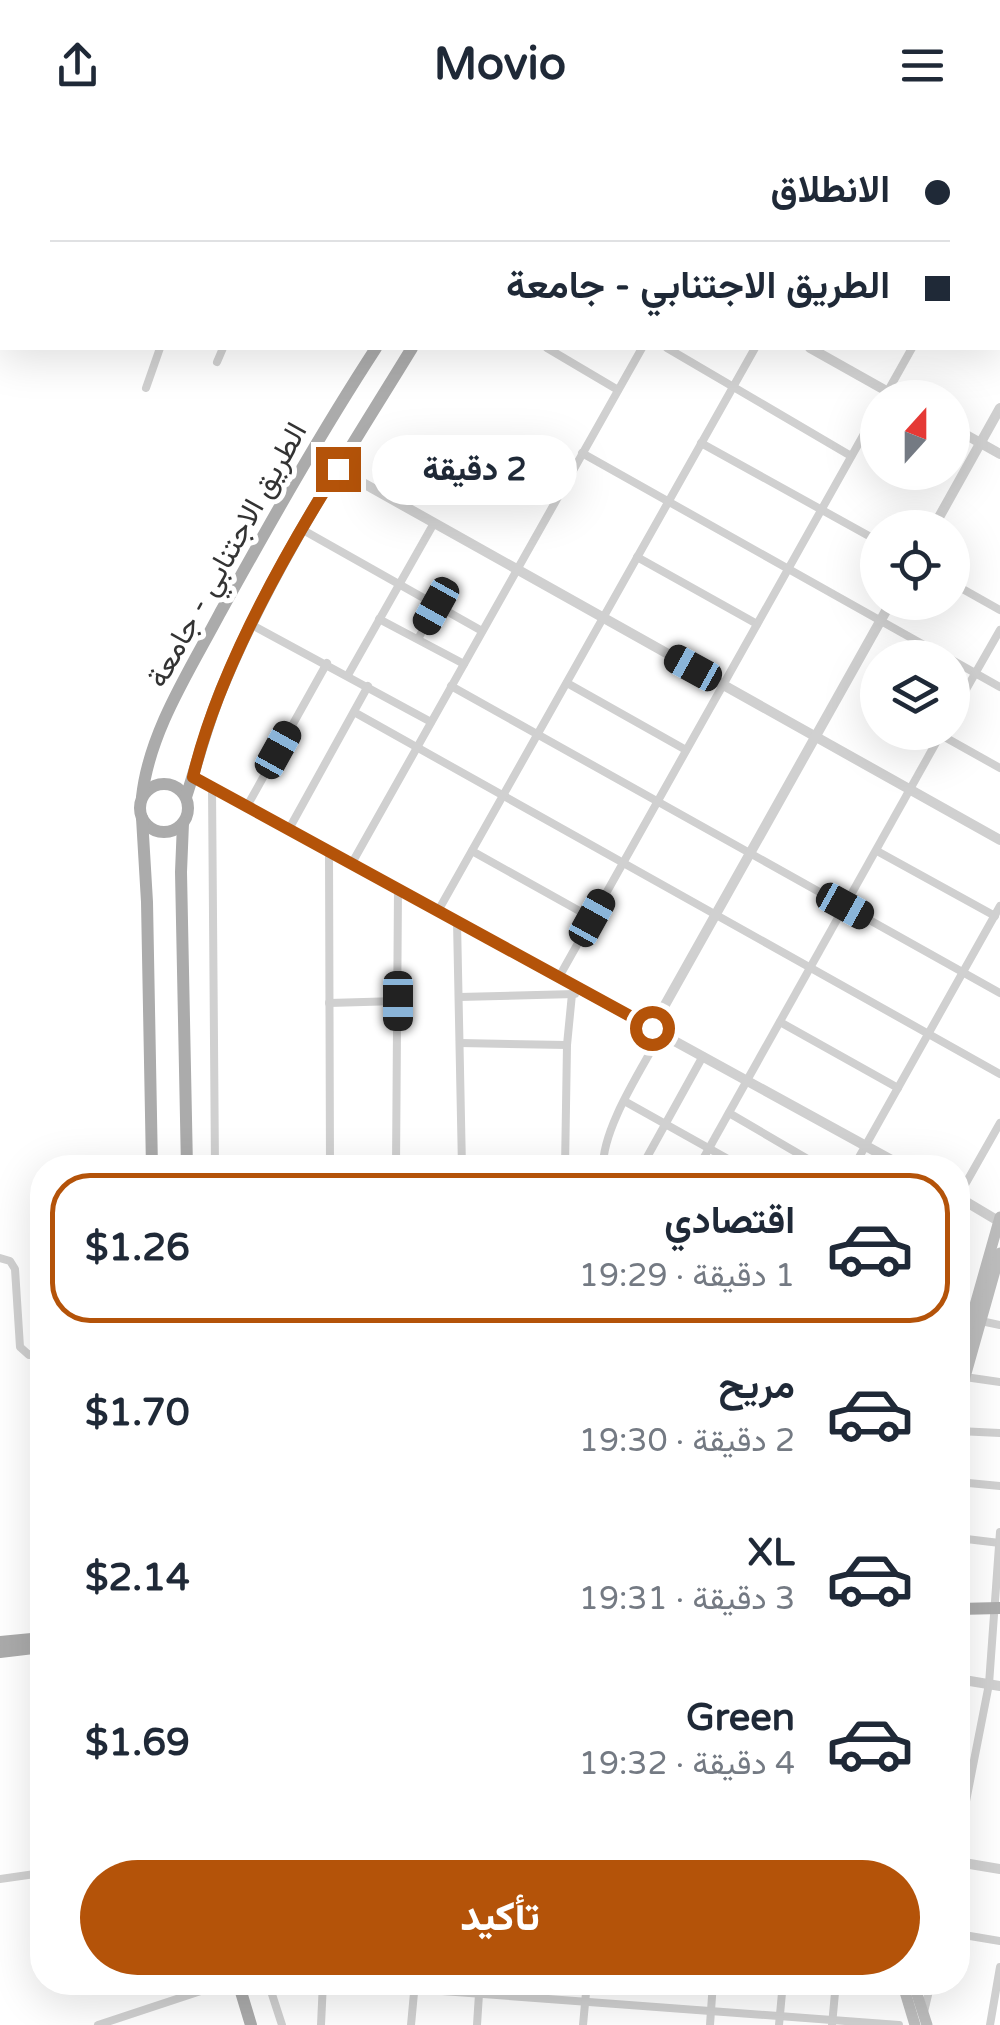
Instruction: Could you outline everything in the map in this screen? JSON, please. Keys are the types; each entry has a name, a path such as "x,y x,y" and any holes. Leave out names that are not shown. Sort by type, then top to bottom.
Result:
{"main road":[{"name":"الطريق الاجتنابي - جامعة","path":"142,797 149,761 192,665 301,466 375,350"},
{"name":"الطريق الاجتنابي - جامعة","path":"186,797 214,708 252,625 302,530 411,350"},
{"path":"152,1155 142,797 147,789 164,783 173,785 186,797 188,815 183,823 181,872 186,1155"},
{"path":"142,818 148,826 166,832 183,823"},
{"path":"970,1359 992,1275 1000,1220"},
{"path":"970,1324 999,1258"},
{"path":"970,1607 995,1608"},
{"path":"0,1642 30,1639"},
{"path":"0,1652 30,1648"},
{"path":"242,1995 251,2025"},
{"path":"908,1995 922,2022"},
{"path":"916,1995 922,2022"}],"street":[{"path":"146,388 159,350"},
{"path":"217,362 222,350"},
{"path":"550,350 618,390"},
{"path":"352,863 641,350"},
{"path":"669,350 852,456"},
{"path":"438,911 754,350"},
{"path":"813,350 863,380"},
{"path":"894,380 911,350"},
{"path":"943,510 1000,408"},
{"path":"970,437 1000,454"},
{"path":"559,977 860,442"},
{"path":"702,443 860,531"},
{"path":"582,453 860,608"},
{"path":"338,469 1000,840"},
{"path":"348,675 434,523"},
{"path":"302,530 482,631"},
{"path":"637,557 757,624"},
{"path":"970,593 1000,610"},
{"path":"418,639 436,606"},
{"path":"380,619 464,664"},
{"path":"604,1155 604,1145 656,1030 715,914 881,620 916,640"},
{"path":"252,625 431,722"},
{"path":"970,683 1000,630"},
{"path":"246,808 327,663"},
{"path":"970,670 1000,688"},
{"path":"566,683 686,750"},
{"path":"288,829 368,686"},
{"path":"451,686 1000,993"},
{"path":"354,712 1000,1074"},
{"path":"705,1155 933,750"},
{"path":"969,750 1000,768"},
{"path":"193,777 883,1155"},
{"path":"212,788 215,1155"},
{"path":"328,850 330,1155"},
{"path":"472,851 592,918"},
{"path":"877,851 994,916"},
{"path":"396,1155 398,888"},
{"path":"860,1155 1000,906"},
{"path":"457,921 462,1155"},
{"path":"565,1155 566,1045 572,994"},
{"path":"459,997 589,994"},
{"path":"329,1003 398,1001"},
{"path":"780,1022 898,1088"},
{"path":"460,1042 566,1045"},
{"path":"649,1155 703,1056"},
{"path":"626,1102 721,1155"},
{"path":"728,1114 799,1155"},
{"path":"970,1176 1000,1123"},
{"path":"970,1204 1000,1220"},
{"path":"0,1258 15,1269 20,1346 30,1354"},
{"path":"981,1320 1000,1324"},
{"path":"970,1378 1000,1382"},
{"path":"970,1432 1000,1433"},
{"path":"970,1483 1000,1486"},
{"path":"970,1790 994,1685 1000,1532"},
{"path":"970,1539 1000,1543"},
{"path":"970,1864 1000,1869"},
{"path":"0,1879 30,1875"},
{"path":"970,1936 1000,1941"},
{"path":"990,2025 1000,1968"},
{"path":"98,2025 189,1995"},
{"path":"272,1995 282,2025"},
{"path":"321,2025 322,1995"},
{"path":"412,2025 414,1995"},
{"path":"477,2025 479,1995"},
{"path":"494,1995 711,2009 780,2020 899,2025"},
{"path":"583,2025 586,1995"},
{"path":"710,2025 712,1995"},
{"path":"780,2020 782,1995"},
{"path":"832,2022 835,1995"},
{"path":"922,2022 928,1995"}],"route":[{"path":"338,469 238,652 214,708 193,777 652,1028"}]}
